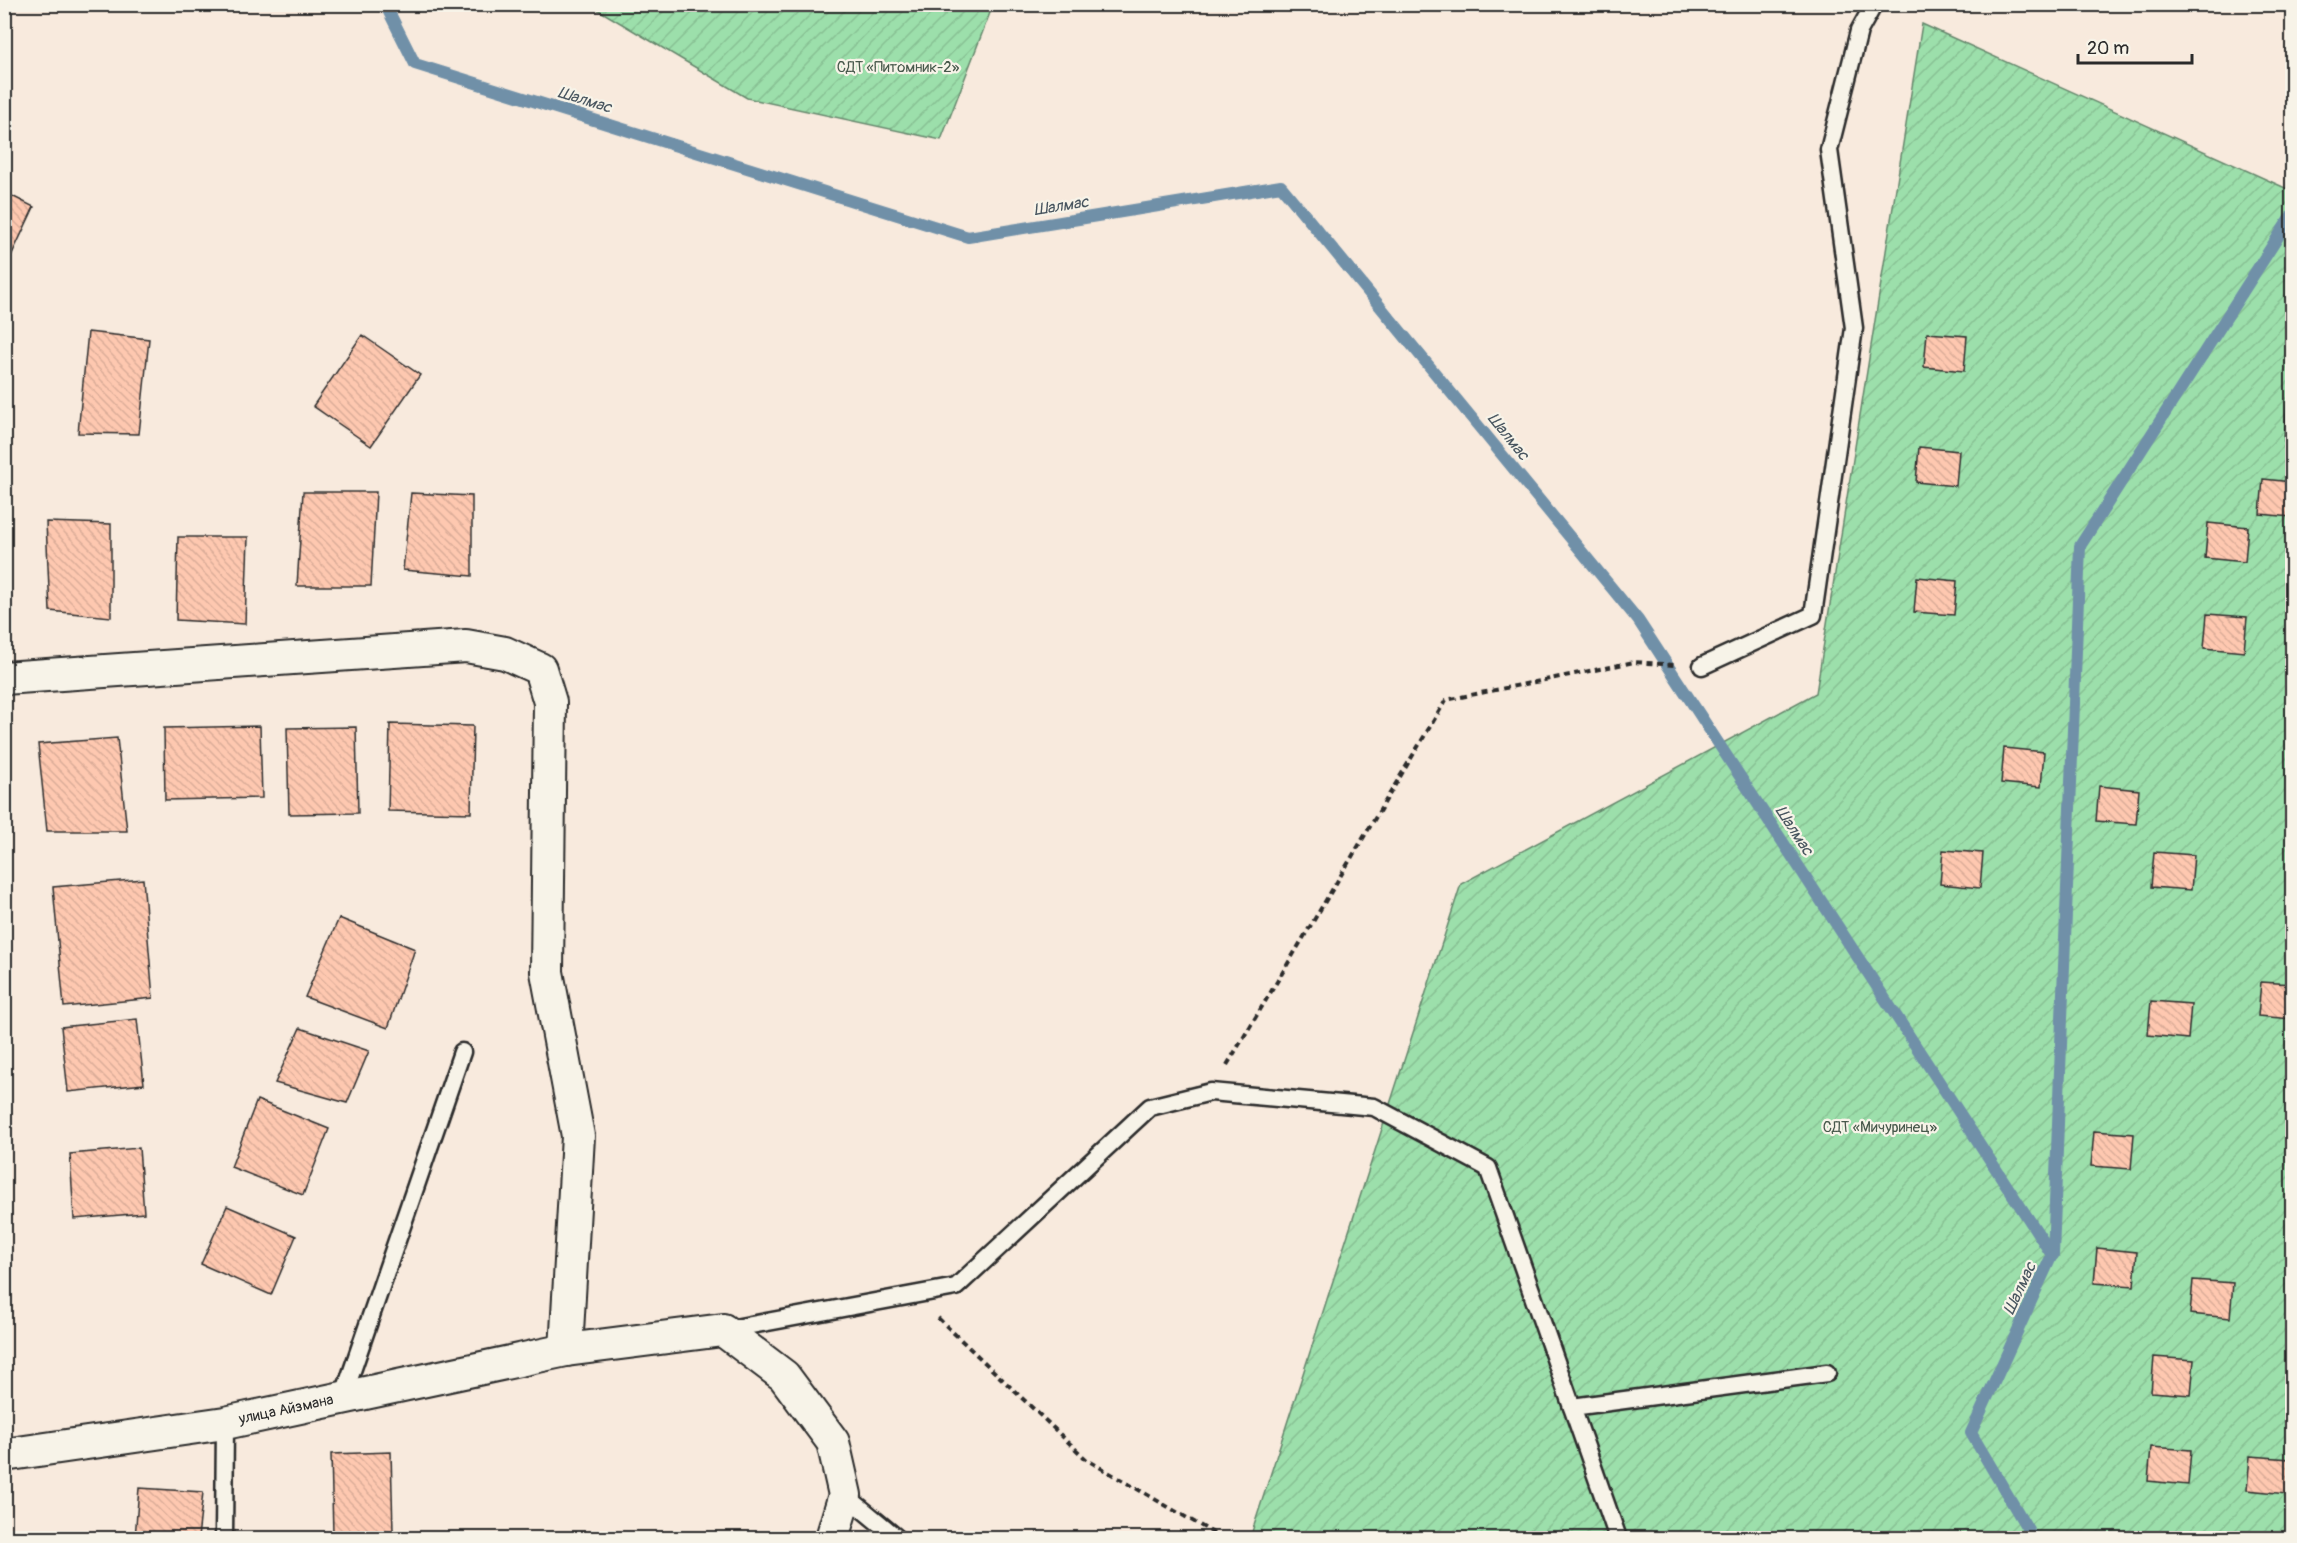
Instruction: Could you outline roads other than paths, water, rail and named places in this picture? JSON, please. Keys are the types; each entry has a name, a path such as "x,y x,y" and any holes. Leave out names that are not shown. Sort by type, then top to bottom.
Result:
{"street":[{"path":"4,678 466,646 505,653 540,669 550,702 547,972 578,1136 566,1350"},
{"path":"723,1330 784,1376 833,1442 845,1496 832,1539"},
{"name":"улица Айзмана","path":"4,1455 225,1423 566,1350 723,1330"}],"lane":[{"path":"1702,666 1813,615 1854,328 1829,150 1859,31 1874,4"},
{"path":"344,1397 462,1052"},
{"path":"723,1330 956,1287 1150,1107 1210,1092 1374,1107 1488,1168 1618,1539"},
{"path":"1572,1407 1827,1373"},
{"path":"224,1539 225,1423"},
{"path":"845,1496 897,1539"}],"waterway":[{"name":"Шалмас","path":"385,4 415,64 968,237 1281,186 1638,620 2052,1255 1971,1433 2033,1538"},
{"path":"2053,1255 2080,546 2292,215"}],"park label":[{"name":"СДТ «Питомник-2»","path":"898,67"},
{"name":"СДТ «Мичуринец»","path":"1880,1127"}]}
